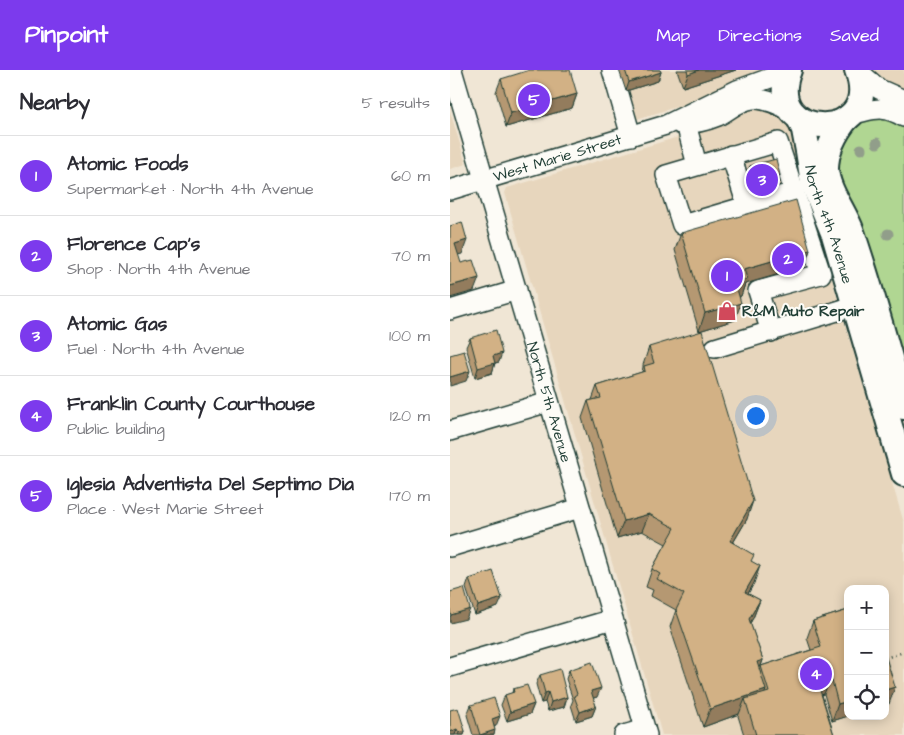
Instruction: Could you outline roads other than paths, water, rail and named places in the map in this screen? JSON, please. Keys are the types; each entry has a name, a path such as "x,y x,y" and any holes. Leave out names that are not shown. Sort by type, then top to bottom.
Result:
{"main road":[{"name":"North 4th Avenue","path":"788,70 784,93 788,105 804,130 812,183 864,303 904,407"},
{"name":"North 4th Avenue","path":"857,70 861,90 859,103 831,144 827,157 826,176 849,225 864,303 904,474"},
{"path":"796,115 808,123 818,126 838,123 849,116"}],"street":[{"name":"North 5th Avenue","path":"452,70 646,732"},
{"path":"612,70 631,136"},
{"name":"West Marie Street","path":"450,190 666,125 737,90 788,70"},
{"path":"857,70 879,89 904,100"},
{"name":"West Marie Street","path":"666,125 686,124 718,115 743,101 752,99 776,104 796,115"},
{"path":"849,116 871,109 882,109 896,112 904,117"},
{"path":"686,124 697,165"},
{"path":"771,332 758,292 821,274 778,142 666,175 682,225 794,192"},
{"path":"731,155 747,206"},
{"path":"450,310 517,290"},
{"path":"715,348 864,303"},
{"path":"450,431 549,402"},
{"path":"450,547 580,508"},
{"path":"450,668 613,619"},
{"path":"624,735 646,732"}],"place":[{"name":"Iglesia Adventista Del Septimo Dia","path":"534,100"},
{"name":"Atomic Gas","path":"762,180"},
{"name":"Florence Cap's","path":"788,259"},
{"name":"Atomic Foods","path":"727,276"},
{"name":"R&M Auto Repair","path":"727,311"},
{"name":"Franklin County Courthouse","path":"816,674"}]}
